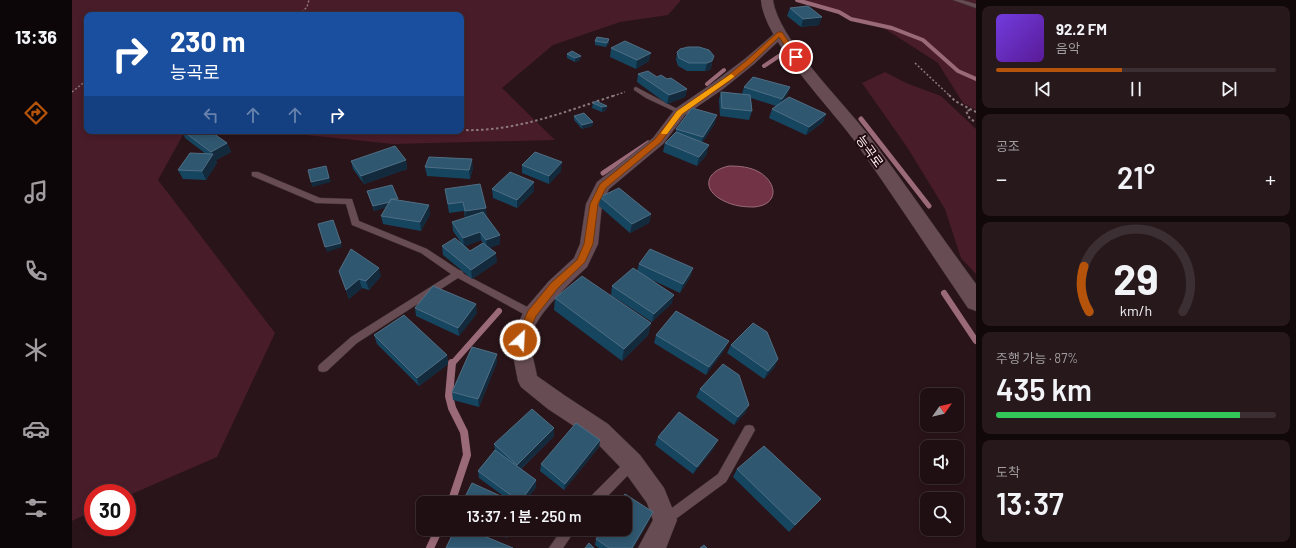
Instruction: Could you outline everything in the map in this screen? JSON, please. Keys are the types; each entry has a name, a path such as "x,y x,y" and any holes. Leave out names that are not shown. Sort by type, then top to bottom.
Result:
{"street":[{"name":"능곡로","path":"767,0 768,11 780,34 796,57 860,136 976,302"},
{"path":"651,548 654,545 665,520 656,496 632,463 600,431 556,402 528,381 520,340 532,314 555,286 580,262 589,244 594,204 602,186 658,141 680,112 750,62 780,34"}],"lane":[{"path":"956,0 976,6"},
{"path":"636,89 648,97 680,112"},
{"path":"255,174 319,201 349,201 355,223 424,251 459,273 532,314"},
{"path":"322,368 354,340 459,273"},
{"path":"665,520 722,478 749,430"},
{"path":"599,496 632,463"},
{"path":"555,548 564,536"}],"path":[{"path":"304,12 309,0"},
{"path":"915,63 944,89 945,93 955,101 976,112"},
{"path":"72,92 84,82"},
{"path":"464,130 475,132 522,126 636,89"},
{"path":"970,110 966,111 970,119 976,122"}],"shaded area":[{"path":"72,0 681,0 668,15 620,22 553,45 502,88 555,140 393,144 296,134 464,134 464,12 84,12 84,134 183,134 158,180 275,333 217,457 136,492 136,484 84,484 84,515 72,521"},
{"path":"804,0 976,0 976,110 963,103 938,63 879,25 811,4"},
{"path":"885,72 906,83 941,96 976,129 976,274 961,258 945,209 907,147 862,83"},
{"path":"729,166 752,169 759,172 770,182 773,193 772,198 762,205 754,207 735,205 717,197 709,186 709,181 715,172 721,168"}],"building":[{"path":"808,6 822,17 803,19 790,8"},
{"path":"597,37 609,39 607,43 595,41"},
{"path":"625,41 651,53 637,60 611,48"},
{"path":"699,47 709,50 714,56 712,61 707,63 689,63 679,58 677,52 680,49"},
{"path":"572,51 581,56 575,58 567,54"},
{"path":"648,71 657,77 661,75 667,79 671,78 687,89 669,95 638,74"},
{"path":"753,77 790,87 782,99 744,87"},
{"path":"721,92 750,95 752,111 722,108"},
{"path":"789,97 826,114 809,127 772,109"},
{"path":"596,101 607,106 602,107 593,103"},
{"path":"692,108 717,115 703,137 676,129"},
{"path":"584,113 593,122 582,125 574,116"},
{"path":"676,132 709,145 699,157 665,143"},
{"path":"187,134 214,134 227,143 211,152"},
{"path":"395,146 406,160 361,176 351,161"},
{"path":"535,152 562,162 549,176 522,165"},
{"path":"190,153 213,154 202,171 178,170"},
{"path":"429,157 472,159 469,170 425,167"},
{"path":"326,166 329,178 311,182 308,170"},
{"path":"510,172 534,182 517,200 492,189"},
{"path":"480,184 486,208 465,211 463,202 448,204 445,189"},
{"path":"392,185 398,199 391,199 390,202 373,206 367,191"},
{"path":"619,188 651,214 632,224 600,197"},
{"path":"391,199 429,205 420,222 381,216"},
{"path":"483,212 500,235 486,240 480,232 463,238 452,222"},
{"path":"333,220 341,243 325,247 318,224"},
{"path":"455,238 470,251 483,243 496,253 471,270 442,246"},
{"path":"351,249 379,268 366,281 359,279 346,290 339,271"},
{"path":"650,249 693,268 683,284 639,264"},
{"path":"633,268 674,295 654,314 612,286"},
{"path":"582,276 651,323 624,349 555,298"},
{"path":"433,286 476,304 458,328 415,308"},
{"path":"676,311 729,341 709,367 656,335"},
{"path":"404,315 447,355 417,378 374,335"},
{"path":"753,323 767,332 778,359 768,371 731,345"},
{"path":"472,347 497,354 478,399 452,392"},
{"path":"723,364 739,375 749,405 738,417 700,389"},
{"path":"532,409 554,428 517,465 494,444"},
{"path":"679,412 718,440 697,467 658,437"},
{"path":"576,423 600,440 565,484 541,464"},
{"path":"764,446 821,499 795,525 737,469"},
{"path":"495,450 536,480 524,496 512,496 478,471"},
{"path":"472,483 501,496 466,496"},
{"path":"632,498 653,512 632,548 609,548 596,539 598,536 632,536"},
{"path":"452,536 484,536 513,548 446,548"},
{"path":"589,543 594,548 585,548"},
{"path":"704,545 707,548 700,548"}],"waterway":[{"path":"797,0 839,12 851,19 892,28 923,40 958,71 976,79"},
{"path":"764,66 779,56"},
{"path":"707,84 724,70"},
{"path":"861,119 929,206"},
{"path":"603,173 648,143"},
{"path":"944,293 976,341"},
{"path":"452,364 499,311"},
{"path":"452,363 449,396 452,408 464,432 467,455 453,496"},
{"path":"430,548 436,536"}],"slow traffic":[{"path":"664,133 680,112 731,76"}],"route":[{"path":"520,340 532,314 555,286 580,262 589,244 594,204 602,186 658,141 680,112 750,62 780,34 796,57"}]}
